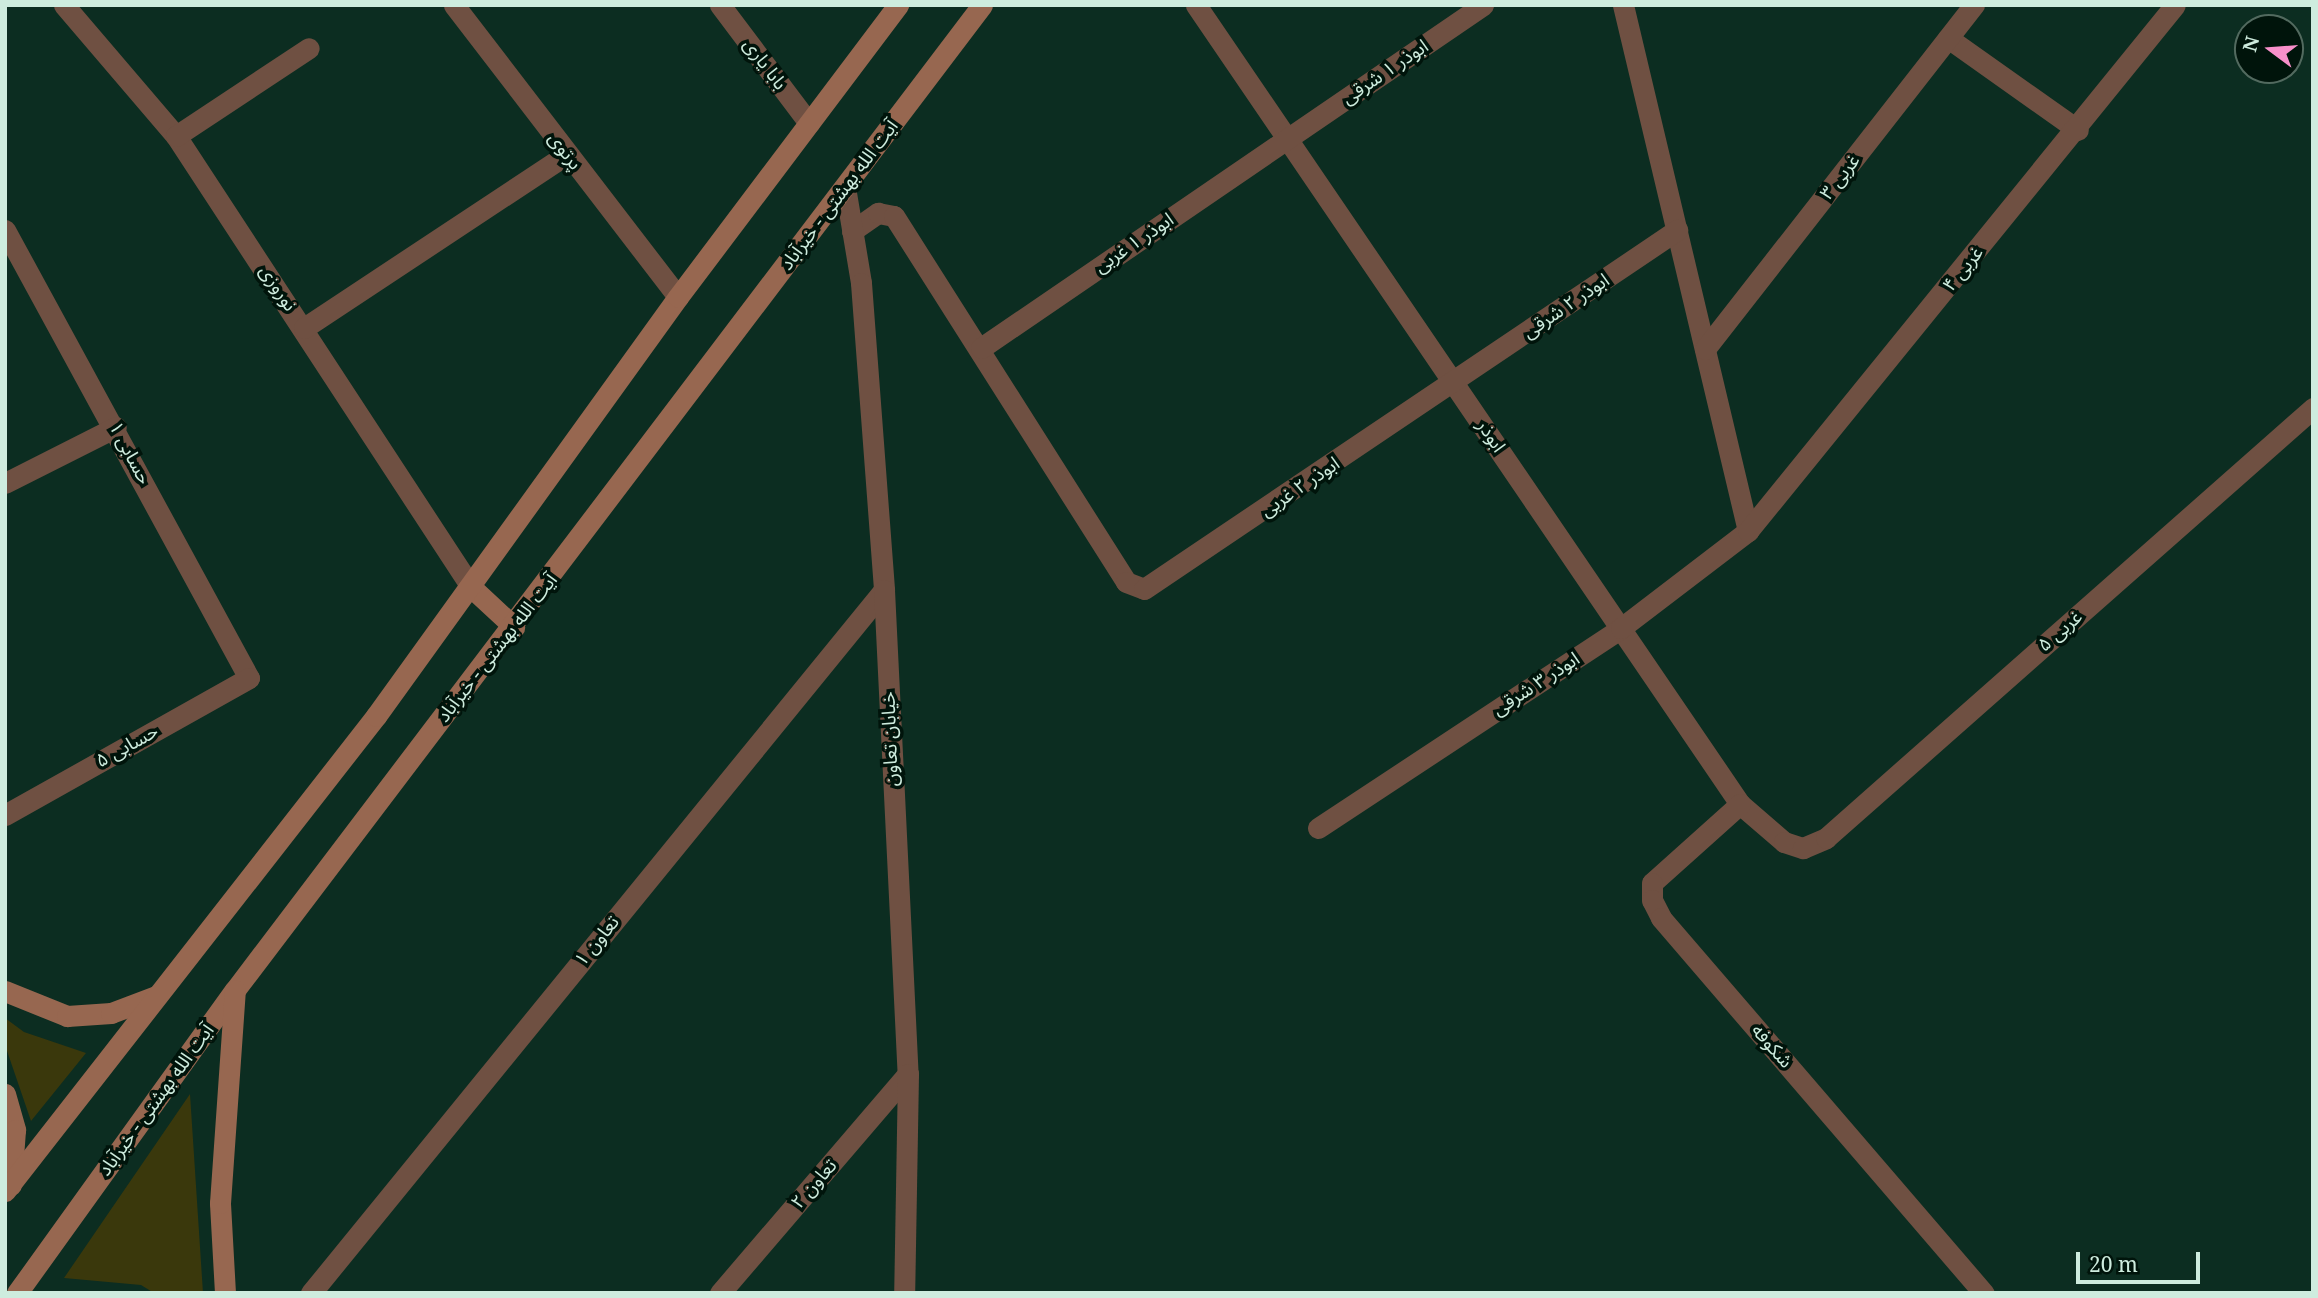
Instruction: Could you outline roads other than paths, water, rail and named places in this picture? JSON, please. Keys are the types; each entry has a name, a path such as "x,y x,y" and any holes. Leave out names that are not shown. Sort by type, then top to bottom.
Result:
{"main road":[{"path":"8,1188 471,587 678,298 898,5"},
{"name":"آیت الله بهشتی - خیرآباد","path":"17,1293 235,990 514,627 982,5"},
{"path":"471,587 514,627"},
{"path":"225,1293 220,1190 235,990"},
{"path":"5,991 67,1016 111,1013 156,996"},
{"path":"5,1094 15,1130 8,1188"}],"street":[{"name":"نوروزی","path":"64,5 176,136 471,587"},
{"name":"پرتوی","path":"454,5 678,298"},
{"name":"بابا یاری","path":"720,5 809,123"},
{"name":"ابوذر","path":"1196,5 1740,804 1784,842 1803,848"},
{"name":"ابوذر ۱ شرقی","path":"1287,139 1483,5"},
{"path":"1643,5 1626,15 1748,531"},
{"name":"غربی ۳","path":"1705,349 1974,5"},
{"name":"غربی ۴","path":"1748,531 2078,130 2175,5"},
{"path":"1948,38 2078,130"},
{"path":"176,136 309,48"},
{"name":"ابوذر ۱ غربی","path":"981,348 1287,139"},
{"path":"304,328 567,154"},
{"name":"خیابان تعاون","path":"845,187 861,283 884,590 908,1074 904,1293"},
{"path":"852,231 877,213 894,216 981,348"},
{"name":"حسابی ۱","path":"5,230 116,427 249,678"},
{"name":"ابوذر ۲ شرقی","path":"1455,382 1677,230"},
{"name":"ابوذر ۲ غربی","path":"981,348 1126,582 1144,589 1455,382"},
{"name":"غربی ۵","path":"1803,848 1826,838 2313,408"},
{"path":"5,483 116,427"},
{"name":"ابوذر ۳ شرقی","path":"1318,828 1621,628 1748,531"},
{"name":"تعاون ۱","path":"311,1293 884,590"},
{"name":"حسابی ۵","path":"5,815 249,678"},
{"name":"شکوفه","path":"1740,804 1652,883 1661,918 1984,1293"},
{"name":"تعاون ۲","path":"720,1293 908,1074"}]}
